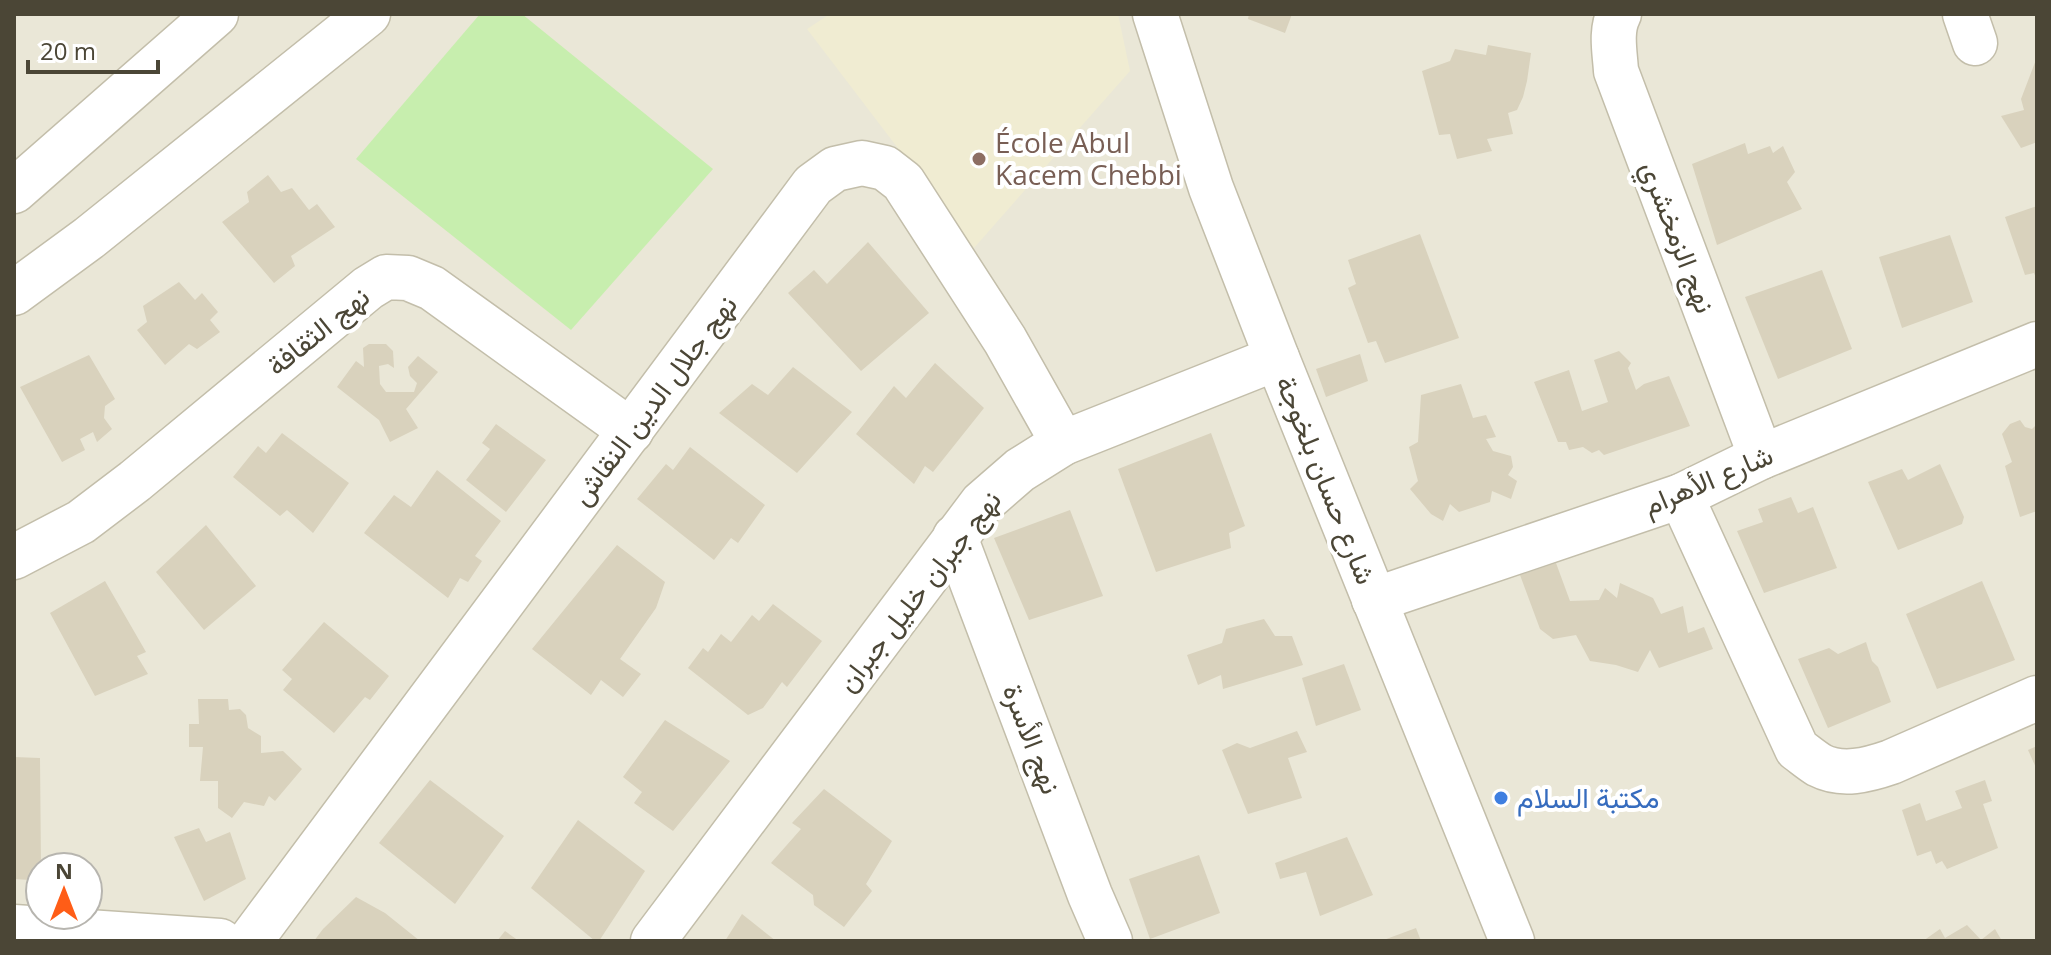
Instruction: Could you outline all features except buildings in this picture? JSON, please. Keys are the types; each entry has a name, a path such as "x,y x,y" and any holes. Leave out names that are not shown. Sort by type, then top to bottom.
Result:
{"street":[{"path":"14,191 216,14"},
{"path":"14,293 89,238 368,14"},
{"name":"شارع حسان بلخوجة","path":"1155,14 1211,188 1512,941"},
{"name":"نهج الزمخشري","path":"1619,14 1614,39 1616,71 1761,457"},
{"name":"نهج جلال الدين النقاش","path":"250,941 813,185 835,169 862,163 885,168 903,182 1005,340 1063,443"},
{"name":"نهج الثقافة","path":"14,557 81,522 368,288 386,277 408,278 432,288 631,431"},
{"name":"شارع الأهرام","path":"1374,600 1681,496 1761,457 2037,344"},
{"name":"نهج جبران خليل جبران","path":"653,941 982,503 1020,470 1063,443 1277,358"},
{"path":"1681,496 1797,749 1821,766 1848,772 1866,771 2037,698"},
{"name":"نهج الأسرة","path":"955,537 1110,941"},
{"path":"14,927 220,941"}],"shaded area":[{"path":"14,14 2037,14 2037,941 14,941"},
{"name":"École Abul Kacem Chebbi","path":"830,14 1118,14 1130,71 974,248 807,29"}],"green space":[{"path":"480,14 522,14 713,169 571,330 356,159"}],"place":[{"name":"École Abul Kacem Chebbi","path":"979,159"},
{"name":"مكتبة السلام","path":"1501,798"}]}
